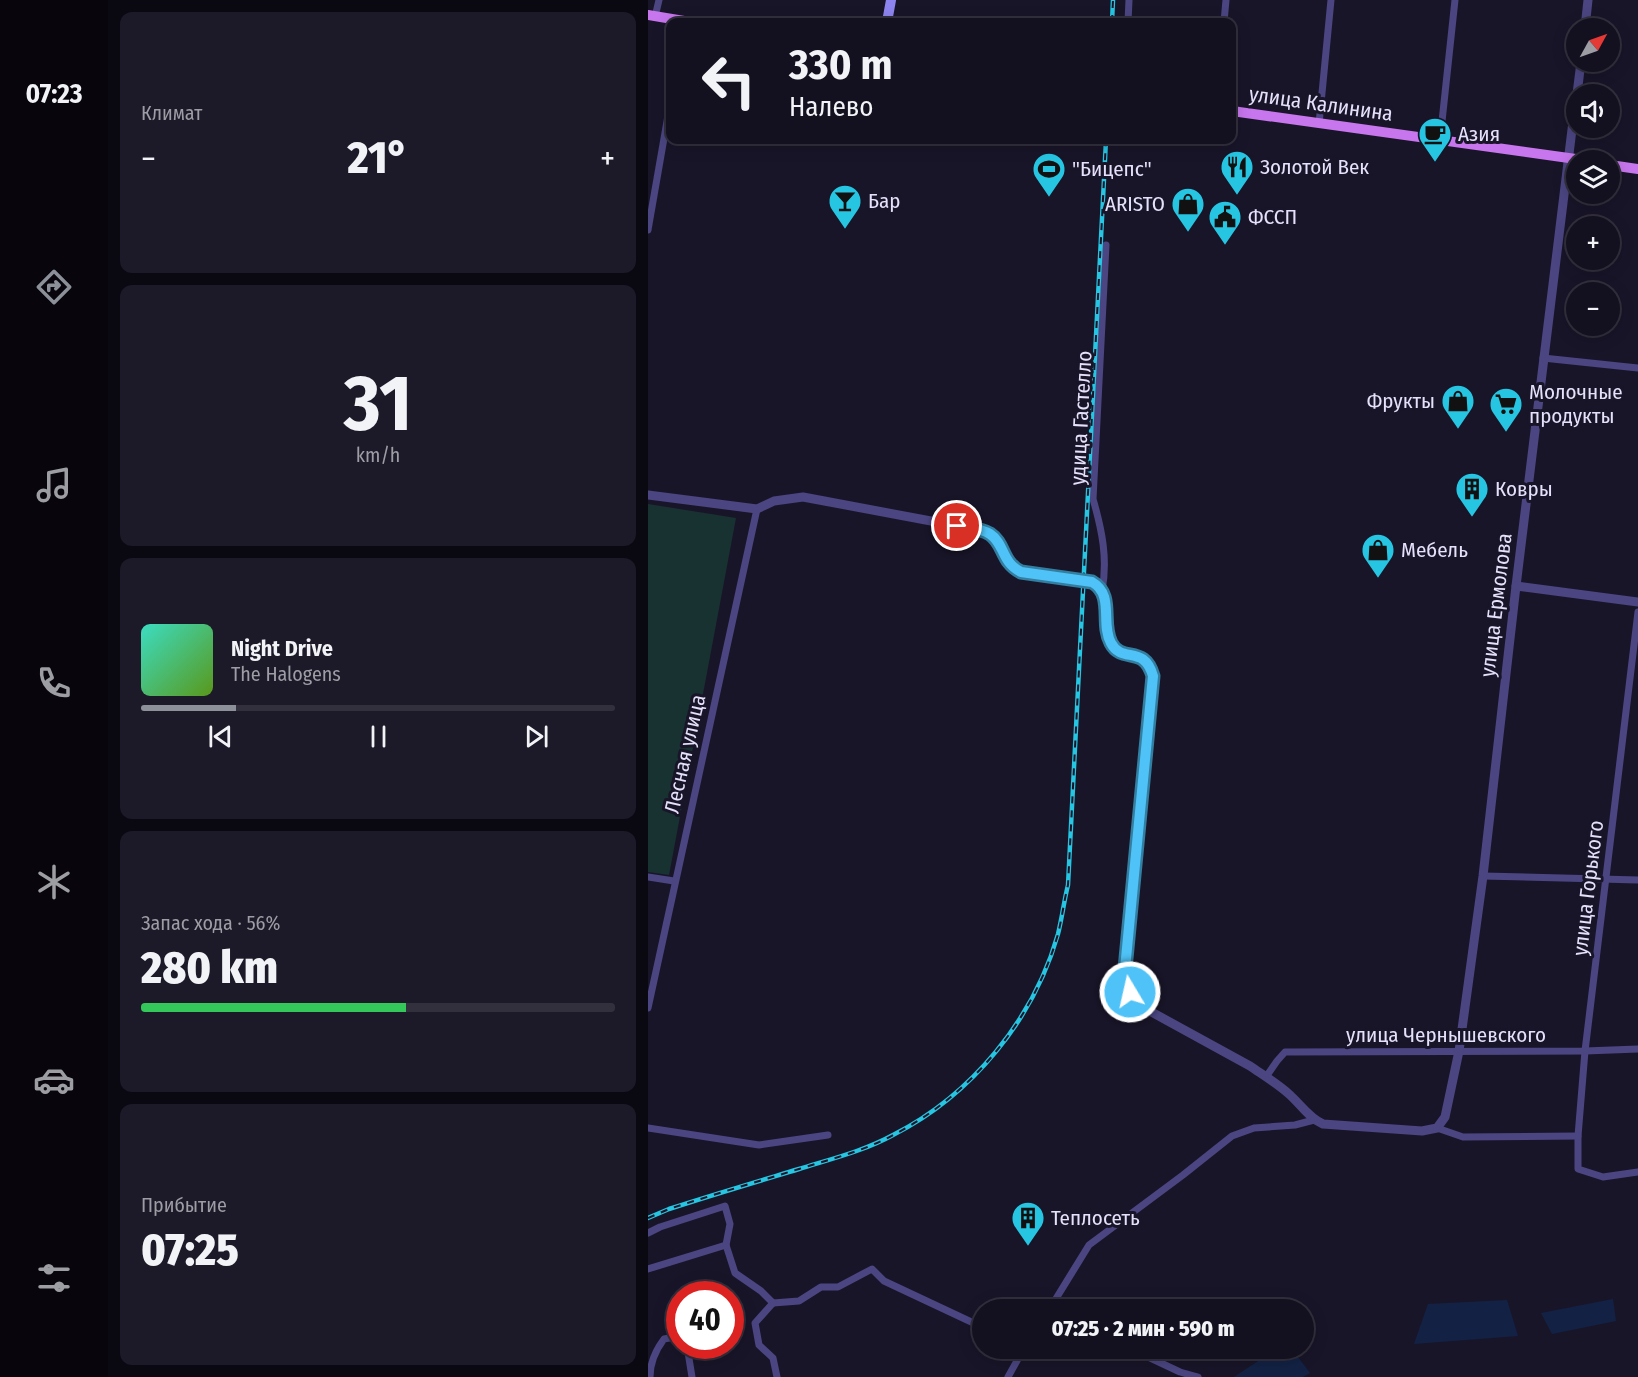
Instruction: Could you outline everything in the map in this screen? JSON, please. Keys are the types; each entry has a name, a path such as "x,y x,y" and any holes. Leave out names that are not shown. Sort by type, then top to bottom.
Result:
{"main road":[{"path":"888,18 891,0"},
{"name":"улица Калинина","path":"1236,112 1566,158"},
{"path":"1620,166 1638,169"}],"street":[{"path":"652,16 659,0"},
{"path":"1128,18 1129,0"},
{"path":"1224,18 1226,0"},
{"path":"1319,124 1331,0"},
{"path":"1440,140 1455,0"},
{"path":"1586,18 1588,0"},
{"path":"648,230 666,127"},
{"name":"улица Ермолова","path":"1437,1128 1445,1117 1459,1050 1483,876 1566,182"},
{"name":"удица Гастелло","path":"1102,591 1106,572 1103,533 1093,499 1106,245"},
{"path":"1544,358 1638,368"},
{"path":"648,495 757,508 774,501 803,497 979,530 988,532 996,538 1011,567 1021,572 1092,582 1102,591 1106,605 1107,633 1112,645 1119,652 1140,657 1150,664 1153,676 1125,969 1130,992 1146,1009 1250,1066 1288,1093 1314,1120 1323,1124 1422,1131 1437,1128 1463,1137 1578,1136"},
{"name":"Лесная улица","path":"648,1008 757,508"},
{"path":"1516,586 1638,602"},
{"name":"улица Горького","path":"1638,612 1605,879 1578,1136 1578,1169 1603,1177 1638,1172"},
{"path":"1483,876 1638,880"},
{"path":"648,877 674,881"},
{"name":"улица Чернышевского","path":"1266,1077 1285,1052 1638,1049"},
{"path":"1056,1299 1089,1245 1183,1176 1232,1136 1254,1128 1295,1125 1314,1120"},
{"path":"648,1128 759,1145 828,1135"},
{"path":"648,1233 725,1206 730,1224 726,1245 735,1273 774,1303"},
{"path":"648,1269 726,1245"},
{"path":"777,1377 774,1358 759,1344 755,1323 774,1303 799,1301 821,1287 838,1287 872,1269 884,1281 972,1322"},
{"path":"650,1377 650,1364 657,1349 666,1339"},
{"path":"689,1359 692,1377"},
{"path":"1008,1377 1018,1359"},
{"path":"1152,1359 1180,1372 1198,1377"}],"green space":[{"path":"648,504 736,518 669,875 648,872"}],"water":[{"path":"1613,1299 1616,1321 1552,1334 1541,1313"},
{"path":"1507,1300 1518,1336 1414,1344 1428,1304"},
{"path":"1261,1359 1300,1359 1310,1373 1303,1377 1234,1377"}],"railway":[{"path":"1112,18 1113,0"},
{"path":"648,1218 669,1209 859,1150 882,1141 922,1118 949,1099 996,1051 1033,996 1047,965 1058,934 1068,885 1106,144"}],"place":[{"name":"Азия","path":"1435,163"},
{"name":"Золотой Век","path":"1237,196"},
{"name":"\"Бицепс\"","path":"1049,198"},
{"name":"Бар","path":"845,230"},
{"name":"ARISTO","path":"1188,233"},
{"name":"ФССП","path":"1225,246"},
{"name":"Фрукты","path":"1458,430"},
{"name":"Молочные продукты","path":"1506,433"},
{"name":"Ковры","path":"1472,518"},
{"name":"Мебель","path":"1378,579"},
{"name":"Теплосеть","path":"1028,1247"}],"route":[{"path":"957,526 988,532 996,538 1011,567 1021,572 1092,582 1098,585 1104,593 1107,633 1112,645 1119,652 1140,657 1150,664 1153,676 1125,969 1130,992"}]}
